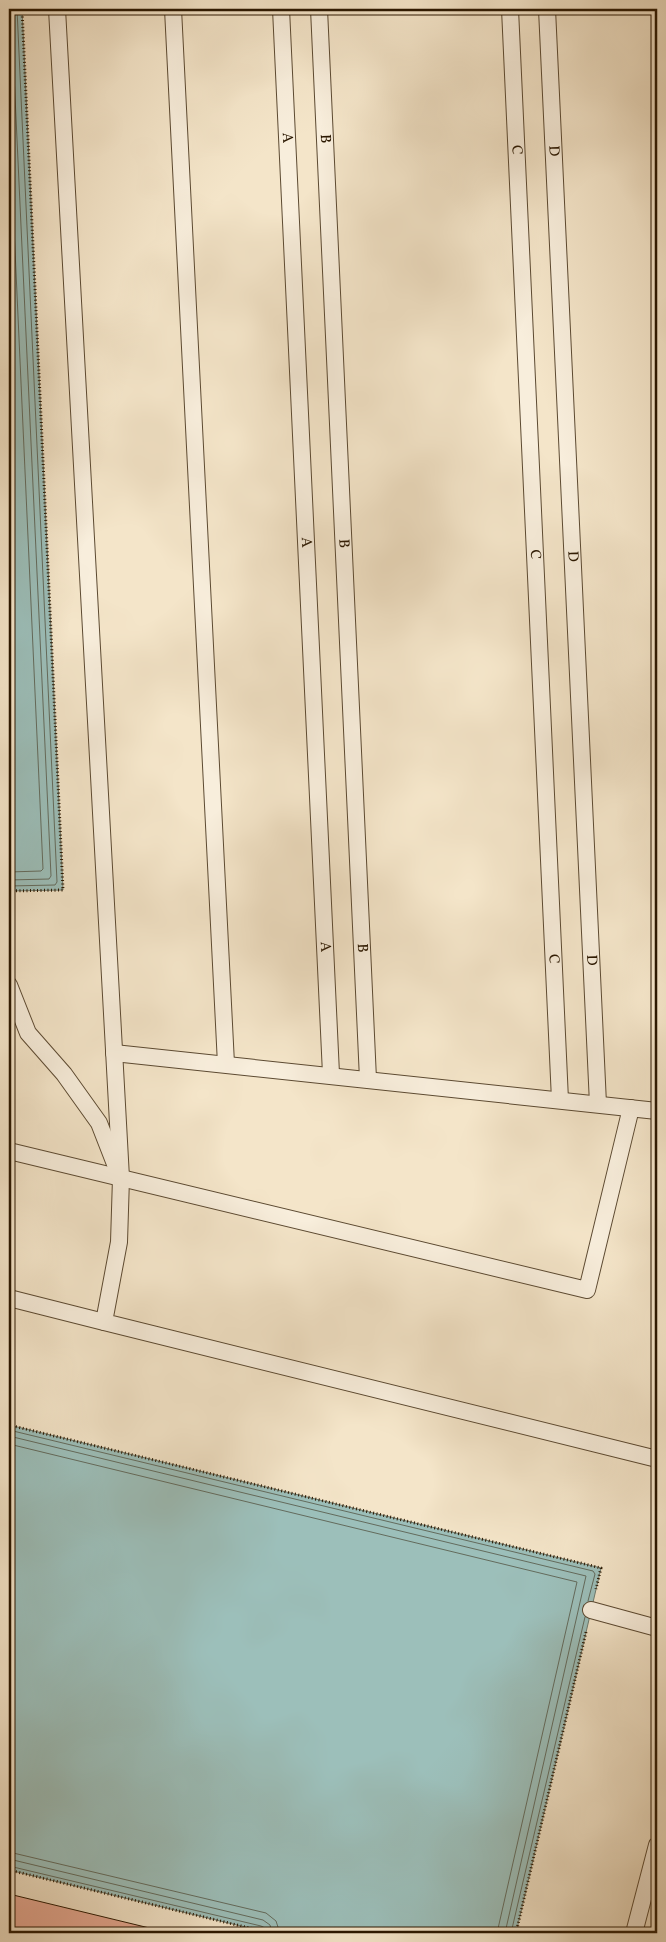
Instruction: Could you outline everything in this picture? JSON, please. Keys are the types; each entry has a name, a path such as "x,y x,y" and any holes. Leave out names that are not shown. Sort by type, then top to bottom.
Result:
{"lane":[{"path":"57,9 120,1178 119,1242 104,1322"},
{"path":"173,9 226,1064"},
{"name":"A","path":"281,9 330,1074"},
{"name":"B","path":"319,9 368,1079"},
{"name":"C","path":"510,9 560,1100"},
{"name":"D","path":"547,9 598,1104"},
{"path":"9,985 28,1033 64,1074 99,1123 120,1178"},
{"path":"114,1053 330,1074 657,1111"},
{"path":"9,1151 587,1290 631,1108"},
{"path":"9,1298 657,1459"},
{"path":"591,1610 657,1628"},
{"path":"634,1933 657,1845"}],"path":[{"path":"9,891 63,890 22,9"},
{"path":"9,1425 601,1568 516,1933"},
{"path":"9,1870 270,1933"}],"water":[{"path":"9,9 22,9 63,890 9,891"},
{"path":"9,1425 601,1568 516,1933 270,1933 9,1870"}],"building":[{"path":"9,1894 170,1933 9,1933"}]}
